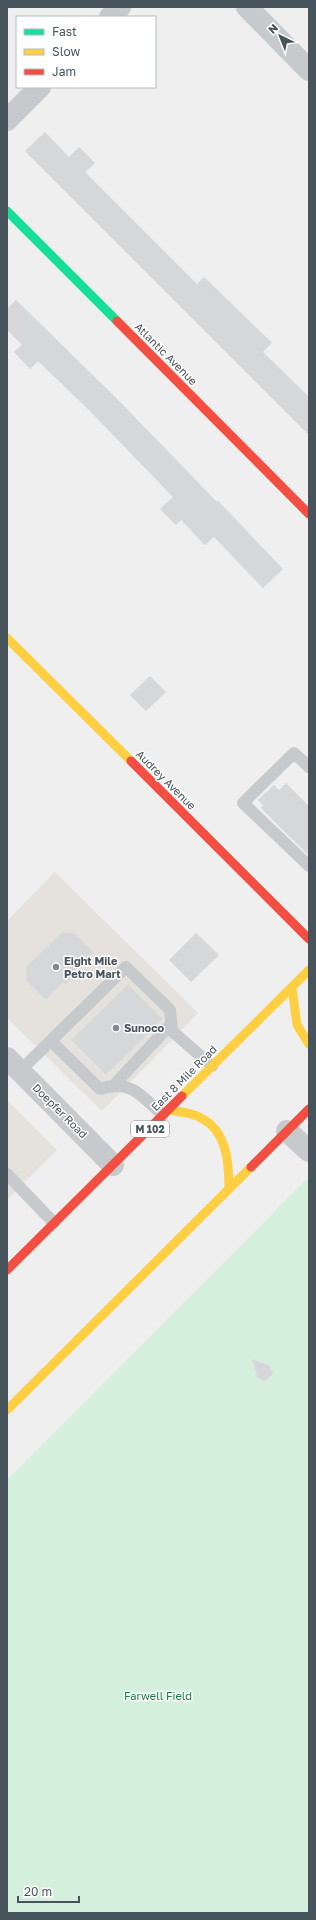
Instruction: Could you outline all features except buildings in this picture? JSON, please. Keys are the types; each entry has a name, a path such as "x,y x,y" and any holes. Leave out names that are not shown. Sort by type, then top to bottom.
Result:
{"main road":[{"name":"Atlantic Avenue","path":"7,211 309,514"},
{"name":"Audrey Avenue","path":"7,638 309,939"},
{"name":"East 8 Mile Road","path":"7,1270 309,970"},
{"path":"292,987 293,1008 298,1027 309,1044"},
{"path":"7,1410 309,1109"},
{"path":"165,1113 190,1114 202,1118 212,1125 220,1136 230,1166 229,1189"}],"street":[{"path":"111,16 120,7"},
{"path":"247,7 309,70"},
{"path":"7,120 39,88"},
{"name":"Doepfer Road","path":"14,1064 113,1164"},
{"path":"287,1131 309,1151"}],"lane":[{"path":"309,767 294,753 243,803 309,866"},
{"path":"14,1064 51,1041 126,967 170,1010 172,1031 212,1066"},
{"path":"114,1085 171,1024"},
{"path":"51,1041 100,1089 114,1085 131,1087 165,1113"},
{"path":"7,1174 54,1223"}],"shaded area":[{"path":"55,872 198,1013 102,1111 7,1018 7,921"},
{"path":"7,1100 57,1150 7,1200"}],"green space":[{"name":"Farwell Field","path":"306,1180 309,1183 309,1913 7,1913 7,1480"}],"traffic: fast":[{"path":"7,211 117,321"}],"traffic: slow":[{"path":"7,638 131,761"},
{"path":"182,1096 309,970"},
{"path":"292,987 297,1025 309,1044"},
{"path":"168,1110 189,1113 197,1116 210,1124 216,1131 225,1149 229,1189"},
{"path":"7,1410 251,1167"}],"traffic: jam":[{"path":"117,321 309,514"},
{"path":"131,761 309,939"},
{"path":"7,1270 182,1096"},
{"path":"251,1167 309,1109"}],"place":[{"name":"Eight Mile Petro Mart","path":"56,967"},
{"name":"Sunoco","path":"116,1028"}]}
